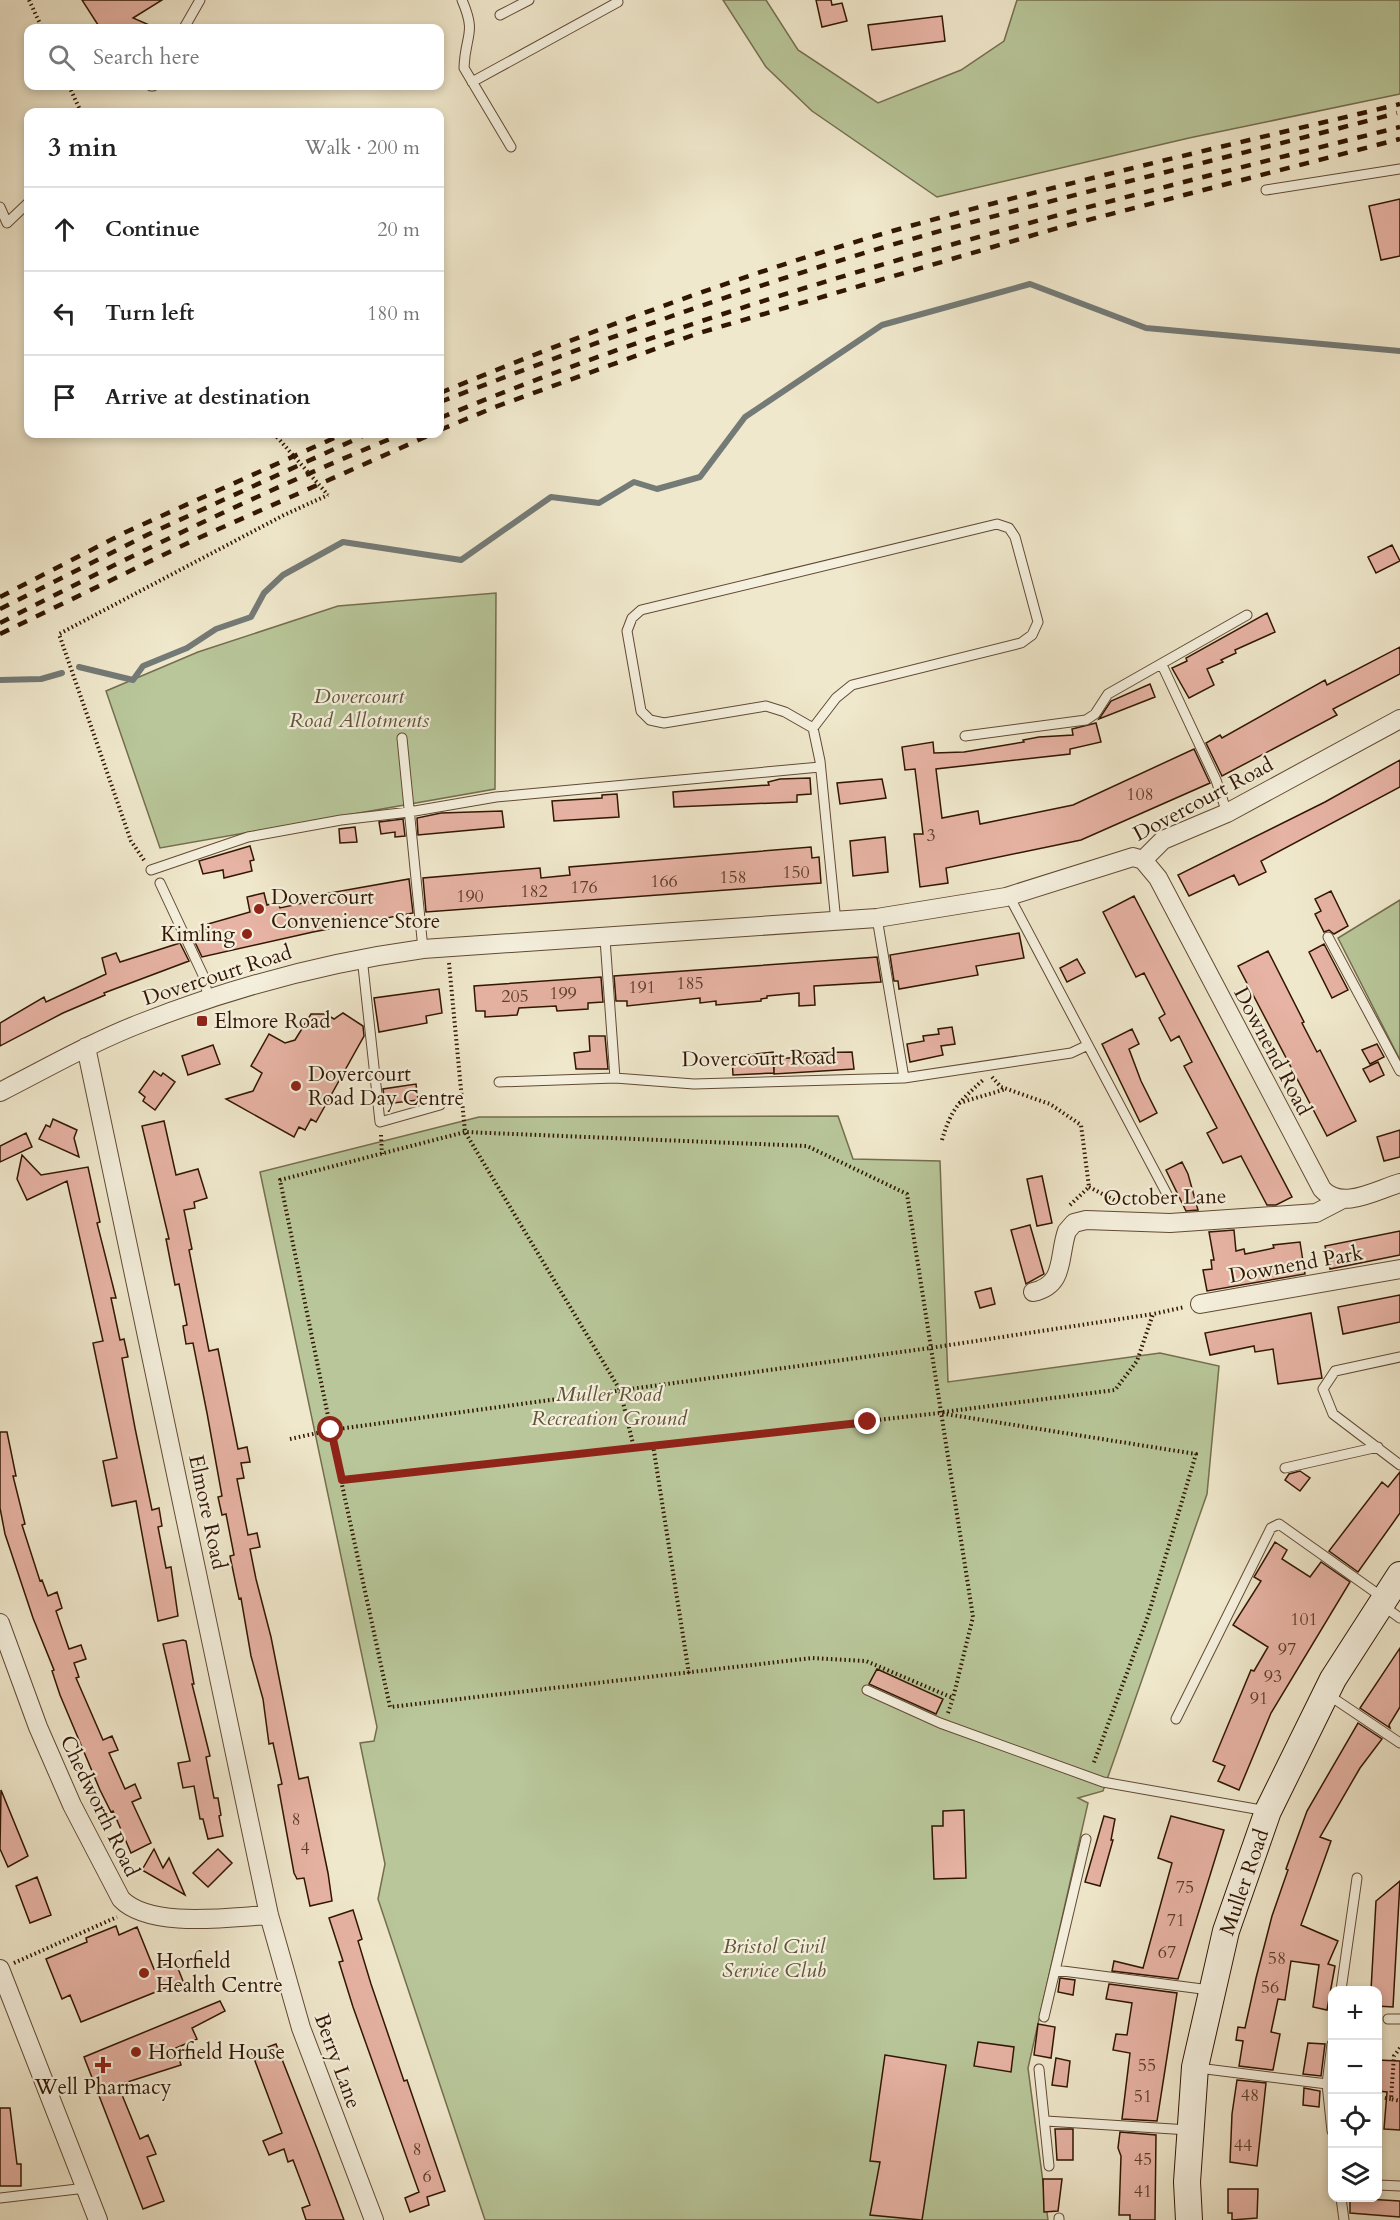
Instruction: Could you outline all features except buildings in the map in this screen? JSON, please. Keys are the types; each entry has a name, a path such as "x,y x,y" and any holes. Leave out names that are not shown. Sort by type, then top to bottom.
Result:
{"main road":[{"name":"Muller Road","path":"1189,2220 1187,2182 1189,2130 1195,2067 1226,1931 1268,1811 1326,1693 1388,1606 1400,1575"}],"street":[{"name":"Dovercourt Road","path":"0,1092 86,1047 144,1022 292,974 362,957 423,949 604,939 836,922 877,918 1009,896 1125,858 1143,860 1163,840 1227,813 1400,719"},
{"name":"Downend Road","path":"1143,860 1158,878 1322,1189 1328,1196 1341,1200"},
{"name":"Elmore Road","path":"86,1047 269,1916"},
{"path":"1341,1200 1400,1183"},
{"name":"October Lane","path":"1033,1292 1054,1282 1059,1271 1067,1231 1080,1221 1170,1222 1303,1215 1316,1213 1341,1200"},
{"name":"Downend Park","path":"1200,1304 1400,1269"},
{"name":"Chedworth Road","path":"0,1623 38,1727 72,1805 115,1890 134,1909 150,1916 269,1916"},
{"name":"Berry Lane","path":"269,1916 301,2028 374,2220"},
{"path":"0,1969 98,2220"}],"lane":[{"path":"186,24 200,0"},
{"path":"462,0 472,32 465,53 464,68 511,147"},
{"path":"500,15 529,0"},
{"path":"472,82 618,2"},
{"path":"1266,190 1400,169"},
{"path":"0,207 7,223 24,207"},
{"path":"813,728 786,712 766,706 664,723 650,720 641,711 627,631 632,618 641,610 997,524 1009,528 1015,537 1038,622 1032,635 1021,643 852,685 836,698 813,728 820,767 836,922"},
{"path":"965,736 1086,720 1095,714 1107,694 1247,615"},
{"path":"1162,665 1216,780 1227,813"},
{"path":"402,738 423,949"},
{"path":"151,870 248,837 341,820 508,796 820,767"},
{"path":"160,883 203,975 208,1000"},
{"path":"1009,896 1169,1198"},
{"path":"877,918 904,1078"},
{"path":"1328,938 1372,1014 1400,1071"},
{"path":"604,939 615,1078"},
{"path":"362,957 380,1122 440,1104"},
{"name":"Dovercourt Road","path":"499,1082 615,1078 694,1084 904,1078 1071,1053 1088,1045"},
{"path":"1400,1357 1335,1371 1323,1389 1333,1414 1400,1465"},
{"path":"1285,1468 1378,1447"},
{"path":"1176,1719 1271,1528 1279,1524 1388,1606"},
{"path":"867,1690 944,1724 1103,1782 1268,1811"},
{"path":"1326,1693 1400,1743"},
{"path":"1044,2017 1086,1839"},
{"path":"1342,1986 1357,1878"},
{"path":"1055,1970 1214,1990"},
{"path":"1388,2019 1400,2019"},
{"path":"1195,2067 1327,2084"},
{"path":"1039,2069 1049,2166"},
{"path":"1328,2076 1328,2094"},
{"path":"1046,2121 1189,2130"},
{"path":"1382,2185 1400,2187"},
{"path":"0,2198 86,2188"},
{"path":"1342,2202 1344,2220"}],"path":[{"path":"29,0 40,24"},
{"path":"71,90 79,108"},
{"path":"151,870 131,841 59,634 284,515 328,495 278,438"},
{"path":"447,948 465,1132 620,1390 634,1448"},
{"path":"942,1140 949,1115 990,1074 1001,1087 1050,1104 1081,1125 1089,1187"},
{"path":"958,1104 1006,1089"},
{"path":"944,1724 953,1698 973,1617 939,1413 907,1194 807,1146 465,1132 280,1180 390,1707 812,1658 866,1661 953,1698"},
{"path":"381,1141 382,1154"},
{"path":"290,1439 331,1430 930,1348 1153,1314 1200,1304"},
{"path":"342,1480 939,1413 1115,1390 1137,1361 1153,1314"},
{"path":"939,1413 1196,1454 1148,1616 1089,1776"},
{"path":"653,1445 689,1674"},
{"path":"0,1969 134,1909"},
{"path":"1390,2099 1394,2056 1400,2048"},
{"path":"1382,2097 1400,2101"}],"green space":[{"path":"723,0 766,0 798,50 878,103 961,70 1004,41 1017,0 1400,0 1400,94 1189,138 937,197 812,111 766,67"},
{"name":"Dovercourt Road Allotments","path":"496,593 495,789 160,848 106,691 198,652 338,606"},
{"path":"1400,900 1400,1060 1338,938"},
{"path":"838,1116 853,1159 940,1161 948,1382 1160,1353 1219,1366 1207,1494 1103,1791 1078,1798 1088,1803 1028,2068 1048,2220 485,2220 378,1899 385,1864 360,1743 374,1741 377,1727 260,1172 479,1117"}],"waterway":[{"path":"79,667 133,680 143,666 187,648 216,629 251,617 264,593 283,575 343,542 461,560 551,497 599,503 634,482 657,489 700,477 745,417 882,325 1030,284 1146,328 1400,351"},
{"path":"0,680 41,679 62,673"}],"railway":[{"path":"444,391 624,320 749,276 875,236 1054,188 1400,104"},
{"path":"444,400 654,322 871,251 1002,214 1397,113"},
{"path":"444,416 557,372 794,291 1035,221 1400,127"},
{"path":"444,428 495,407 699,333 1061,227 1400,139"},
{"path":"0,597 126,532 334,438"},
{"path":"0,609 149,534 358,438"},
{"path":"0,623 199,524 393,438"},
{"path":"0,634 194,540 423,438"}],"place":[{"name":"Dovercourt Convenience Store","path":"259,909"},
{"name":"Kimling","path":"247,934"},
{"name":"Elmore Road","path":"202,1021"},
{"name":"Dovercourt Road Day Centre","path":"296,1086"},
{"name":"Horfield Health Centre","path":"144,1973"},
{"name":"Horfield House","path":"136,2052"},
{"name":"Well Pharmacy","path":"103,2065"}],"route":[{"path":"331,1430 342,1480 868,1422"}],"park label":[{"name":"Muller Road Recreation Ground","path":"609,1406"},
{"name":"Bristol Civil Service Club","path":"774,1958"}]}
